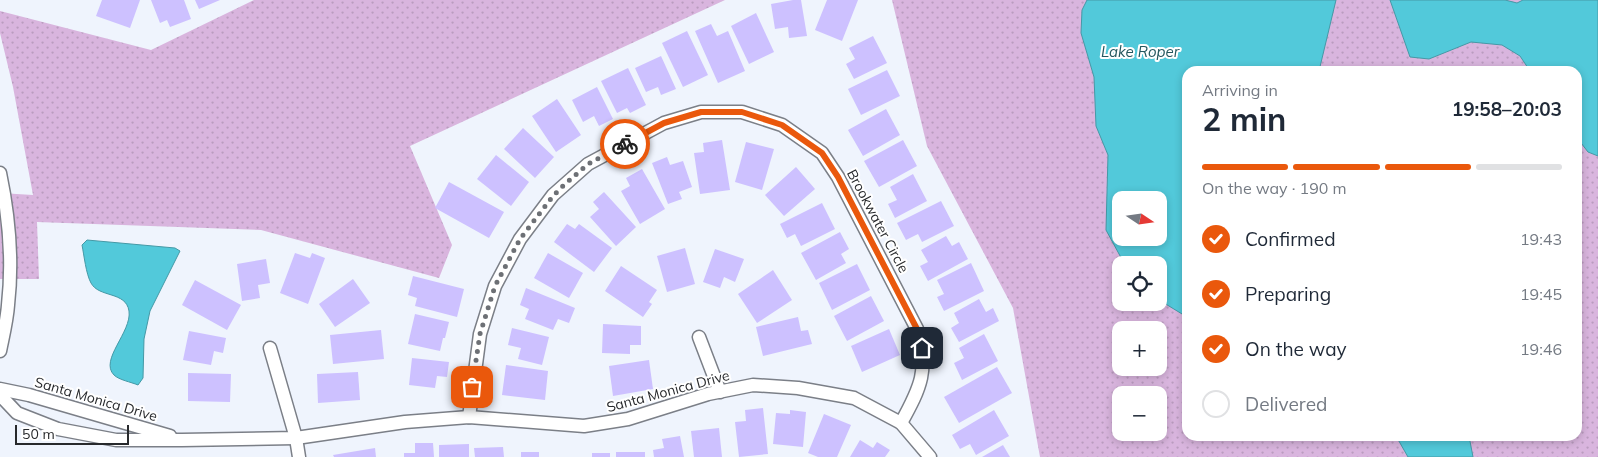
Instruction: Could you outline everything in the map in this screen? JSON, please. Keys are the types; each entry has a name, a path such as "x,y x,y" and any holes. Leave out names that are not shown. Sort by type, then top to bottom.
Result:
{"street":[{"name":"Brookwater Circle","path":"468,417 480,334 495,286 520,239 553,196 588,164 664,123 701,112 742,112 782,125 822,153 838,177 917,329 922,348 922,373 917,393 901,423"},
{"path":"0,173 9,227 10,276 8,305 0,351"},
{"path":"699,337 720,392"},
{"path":"270,348 296,438 299,457"},
{"name":"Santa Monica Drive","path":"0,396 17,413 58,429 116,440 182,440 296,438 405,422 468,417 584,426 628,419 720,392 753,385 798,388 854,398 901,423 930,457"},
{"name":"Santa Monica Drive","path":"0,389 29,394 182,440"}],"shaded area":[{"path":"254,0 725,0 410,146 452,245 439,278 261,230 37,222 39,279 0,279 0,193 33,195 13,87 0,33 0,11 151,50"},
{"path":"892,0 1598,0 1598,457 1040,457 1013,308 927,146"}],"water":[{"name":"Lake Roper","path":"1087,0 1336,0 1320,66 1182,66 1182,314 1167,305 1167,256 1120,256 1115,246 1168,246 1168,191 1112,191 1112,241 1106,230 1108,155 1096,126 1094,77 1081,33 1082,10"},
{"path":"1390,0 1505,0 1517,3 1523,0 1598,0 1598,156 1588,152 1582,144 1582,66 1527,66 1520,56 1502,45 1471,42 1429,59 1410,57"},
{"path":"87,240 175,248 180,251 150,311 144,339 143,378 138,385 116,377 110,369 113,354 129,319 129,311 123,300 100,291 91,283 86,270 82,245"},
{"path":"1399,441 1470,441 1473,457 1408,457"}],"building":[{"path":"102,0 140,0 130,28 96,16"},
{"path":"151,0 184,0 191,19 170,27 167,20 160,23"},
{"path":"195,0 220,0 199,9"},
{"path":"801,0 807,36 789,38 788,27 775,29 771,4"},
{"path":"827,0 858,0 842,41 815,30"},
{"path":"756,13 774,52 749,64 731,26"},
{"path":"711,24 717,36 728,31 745,71 718,83 695,31"},
{"path":"687,31 708,75 683,87 662,43"},
{"path":"873,36 887,63 854,79 846,64 855,59 849,48"},
{"path":"661,56 676,89 661,95 658,87 646,92 635,68"},
{"path":"628,68 646,105 630,113 627,108 617,113 601,81"},
{"path":"887,70 900,96 861,115 848,89"},
{"path":"597,87 613,119 599,126 594,116 583,122 572,100"},
{"path":"557,99 581,135 556,152 532,116"},
{"path":"886,109 900,135 863,156 848,130"},
{"path":"523,128 554,157 535,178 504,149"},
{"path":"722,140 730,190 700,194 694,153 704,152 703,143"},
{"path":"903,140 917,166 879,187 864,161"},
{"path":"746,142 774,149 762,190 735,182"},
{"path":"496,155 529,182 511,206 477,179"},
{"path":"667,157 670,165 683,161 692,187 679,192 682,199 668,204 652,163"},
{"path":"796,167 815,189 784,216 765,195"},
{"path":"642,169 665,209 640,224 621,191 630,186 626,178"},
{"path":"913,174 927,201 895,218 888,204 897,200 890,187"},
{"path":"449,182 504,212 489,238 435,208"},
{"path":"604,192 636,227 616,246 590,217 599,209 593,202"},
{"path":"941,201 954,226 922,242 918,234 906,240 897,223"},
{"path":"822,203 835,229 801,246 795,234 787,238 780,224"},
{"path":"567,224 575,229 579,224 612,248 594,272 554,242"},
{"path":"840,232 849,249 841,254 846,263 816,280 801,253"},
{"path":"946,236 952,246 959,242 968,259 928,281 920,266 928,262 921,250"},
{"path":"685,248 695,284 667,292 657,256"},
{"path":"715,249 744,259 735,282 724,277 720,288 703,282"},
{"path":"295,253 310,258 312,253 325,258 308,304 280,293"},
{"path":"548,253 583,273 569,298 534,278"},
{"path":"266,259 270,283 258,285 260,298 242,301 237,264"},
{"path":"971,263 984,291 944,311 937,297 944,294 937,280"},
{"path":"857,264 870,290 832,310 819,283"},
{"path":"621,266 657,290 649,302 652,304 643,317 605,291"},
{"path":"773,270 792,300 757,323 738,294"},
{"path":"413,276 464,289 457,317 415,306 417,298 408,295"},
{"path":"353,279 370,303 335,327 319,304"},
{"path":"195,280 241,305 227,330 182,305"},
{"path":"526,288 575,308 569,323 558,319 553,330 525,319 529,309 520,305"},
{"path":"871,296 884,321 847,341 834,316"},
{"path":"979,299 986,312 993,308 999,321 959,342 951,328 959,323 954,313"},
{"path":"415,314 449,322 440,351 408,344"},
{"path":"798,317 801,331 808,330 812,344 763,356 756,327"},
{"path":"603,324 641,326 641,345 630,345 630,354 602,353"},
{"path":"512,328 549,337 542,365 518,359 521,348 508,345"},
{"path":"889,329 900,355 862,372 851,346"},
{"path":"381,330 384,359 333,364 330,335"},
{"path":"189,331 226,338 223,353 214,351 211,365 183,360"},
{"path":"984,334 998,361 962,380 954,363 964,358 959,348"},
{"path":"412,358 449,362 447,377 437,376 435,388 409,385"},
{"path":"649,360 653,389 613,396 609,366"},
{"path":"506,365 548,371 545,400 502,395"},
{"path":"997,367 1012,393 959,423 944,397"},
{"path":"358,372 360,400 318,403 317,374"},
{"path":"188,373 231,374 230,402 188,401"},
{"path":"763,408 768,454 739,457 735,422 746,421 745,410"},
{"path":"790,410 806,412 803,447 773,444 776,413 790,414"},
{"path":"994,410 1009,436 976,455 970,444 960,449 952,435"},
{"path":"824,414 851,425 837,457 818,457 808,453"},
{"path":"719,428 722,457 694,457 691,431"},
{"path":"680,436 684,457 654,457 653,450 664,448 662,439"},
{"path":"860,440 873,448 877,442 890,450 885,457 850,457"},
{"path":"415,443 433,443 434,457 404,457 404,453 415,453"},
{"path":"469,444 469,457 439,457 439,445"},
{"path":"1003,445 1010,457 982,457"},
{"path":"503,447 504,457 475,457 474,448"},
{"path":"375,448 376,457 334,457 333,455"},
{"path":"521,452 539,452 539,457 521,457"},
{"path":"616,452 645,452 645,457 616,457"},
{"path":"592,453 610,453 610,457 592,457"}],"way so far":[{"path":"472,387 480,334 495,286 520,239 553,196 564,185 588,164 625,144"}],"route":[{"path":"625,144 664,123 701,112 742,112 782,125 822,153 838,177 917,329 922,348"}]}
